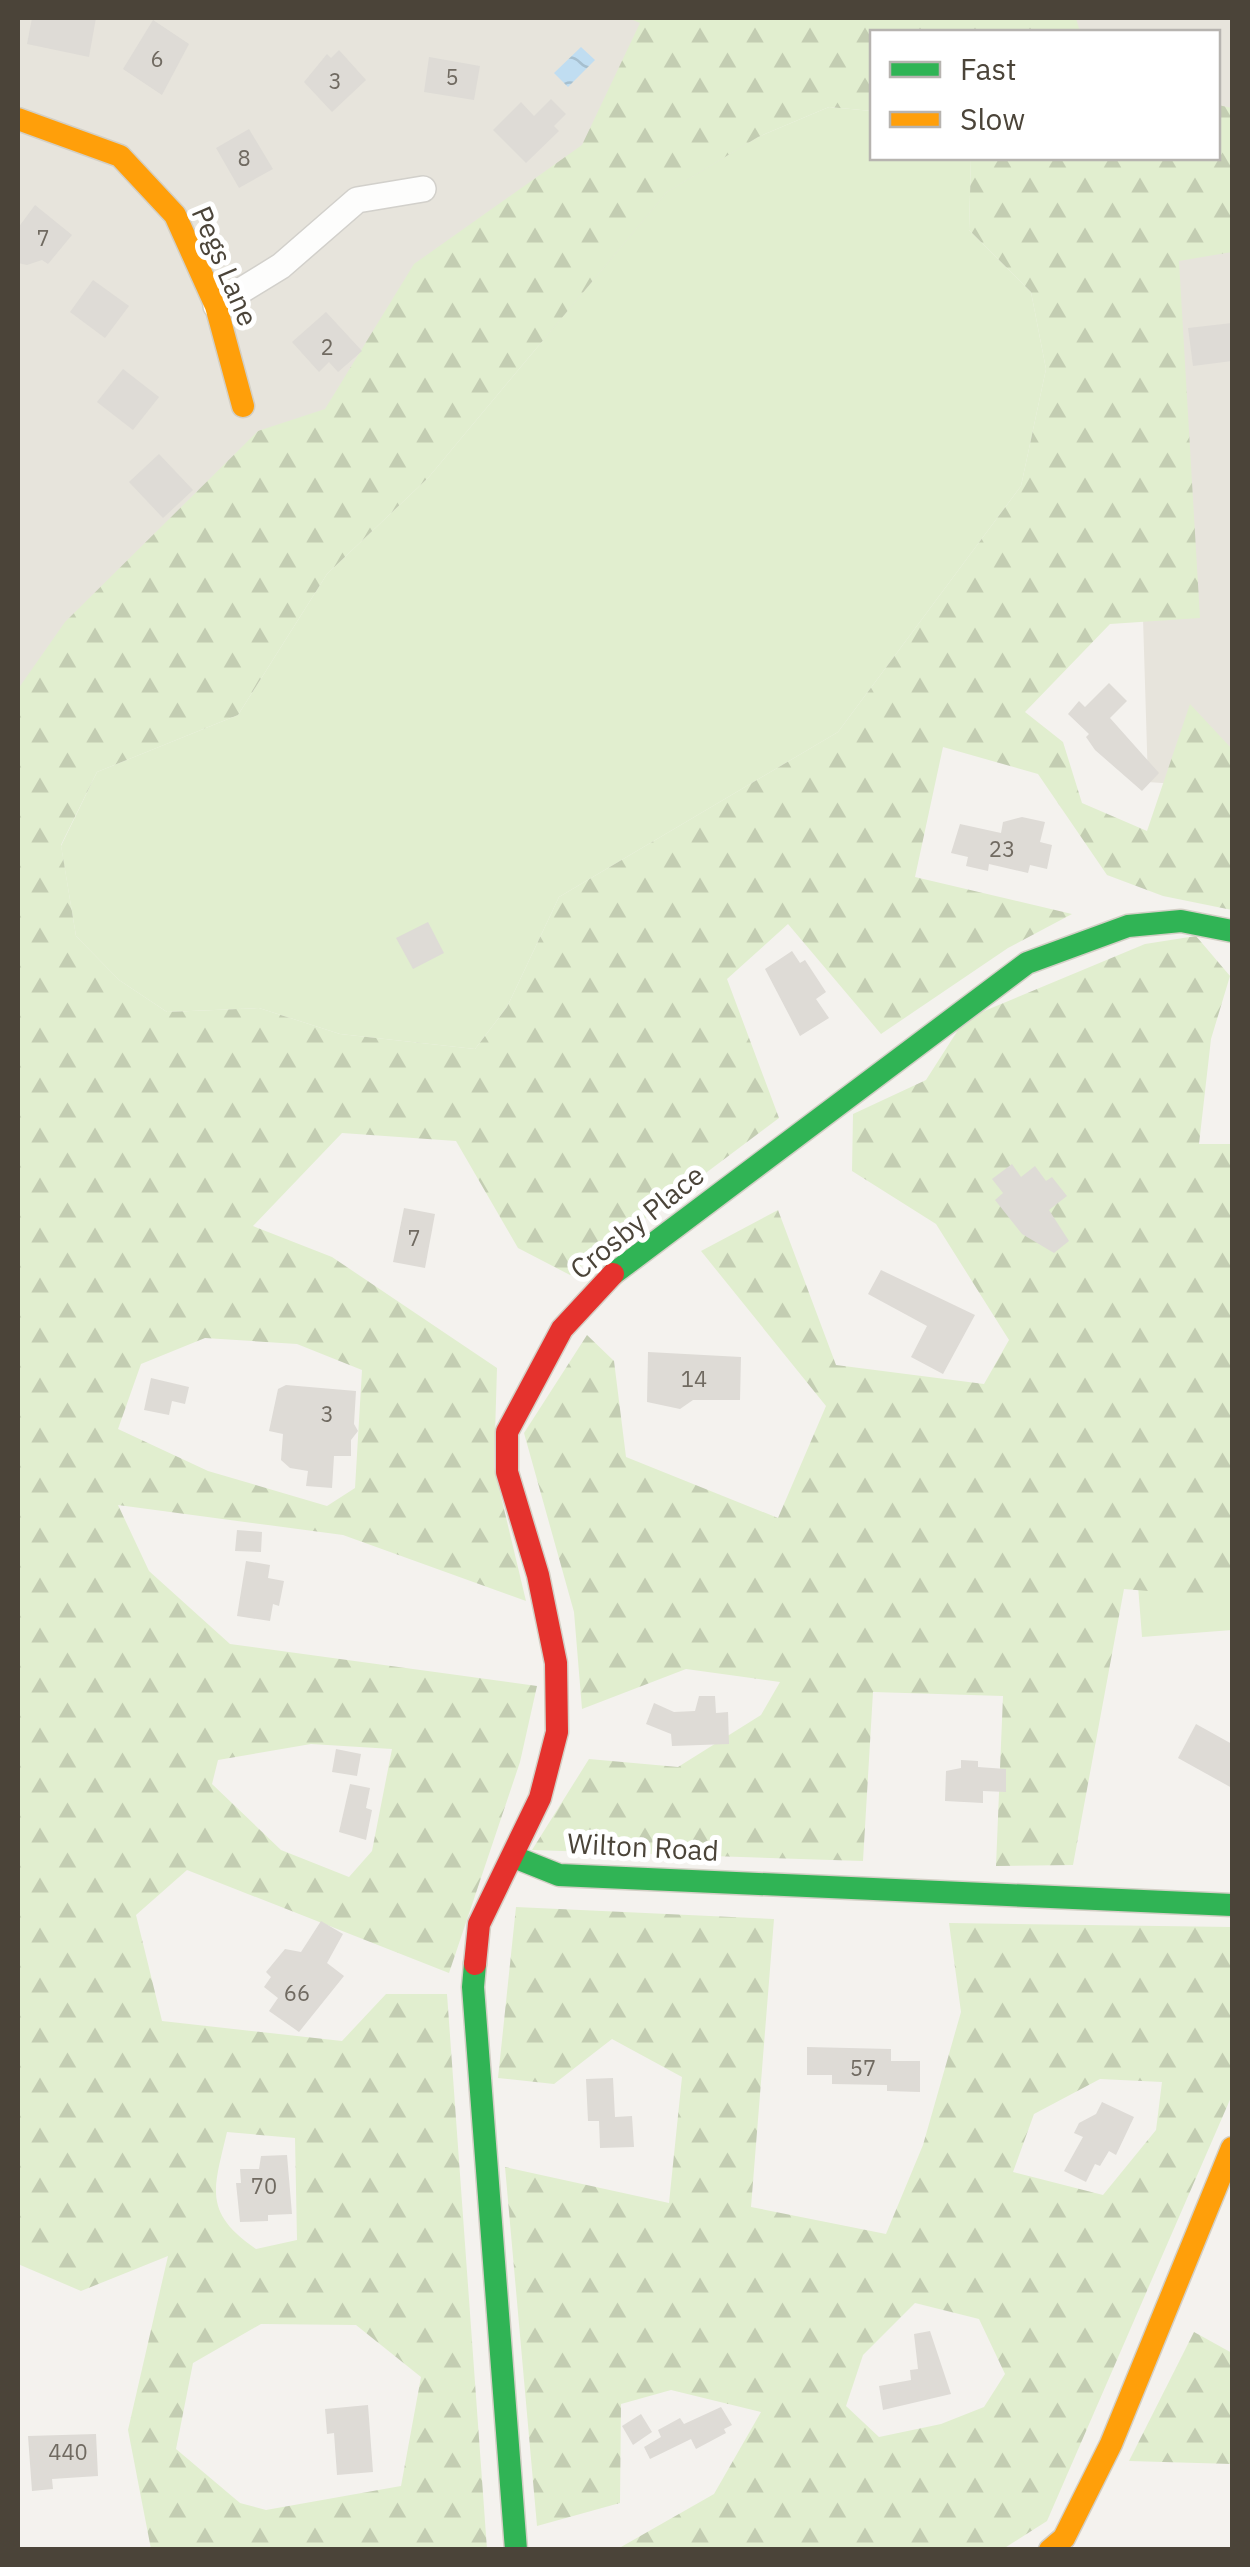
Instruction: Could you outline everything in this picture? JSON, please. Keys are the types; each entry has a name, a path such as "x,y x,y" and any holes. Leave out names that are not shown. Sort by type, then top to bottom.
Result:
{"street":[{"name":"Pegs Lane","path":"18,119 120,156 176,215 216,306 243,406"},
{"path":"216,306 281,266 357,200 422,189"},
{"name":"Crosby Place","path":"514,1857 540,1798 556,1732 556,1663 538,1575 507,1472 508,1432 562,1329 603,1281 1028,963 1077,938 1132,926 1200,920 1232,932"},
{"path":"514,1857 478,1924 473,1987 516,2550"},
{"name":"Wilton Road","path":"514,1857 559,1875 1232,1904"},
{"path":"1050,2550 1064,2538 1118,2426 1232,2148"}],"shaded area":[{"path":"18,18 1232,18 1232,788 1148,782 1129,160 1220,160 1220,30 870,30 18,835"}],"green space":[{"path":"628,18 1076,18 1079,30 870,30 870,111 829,107 758,137 667,192 428,478 327,574 238,715 97,772 61,845 76,936 119,980 167,1012 259,1008 340,1034 475,1049 507,1007 559,897 838,732 1021,486 1046,369 1031,292 969,230 971,160 1220,160 1220,105 1232,108 1232,252 1179,261 1200,618 1110,624 1025,712 1063,742 1082,803 1147,831 1190,704 1232,749 1232,910 1163,896 1107,875 1038,774 943,747 915,877 1072,914 1008,948 881,1034 788,924 727,979 779,1118 570,1275 518,1248 456,1141 342,1133 253,1226 332,1257 497,1368 494,1467 526,1601 343,1535 118,1505 149,1571 230,1644 537,1686 520,1762 449,1973 187,1870 136,1915 162,2021 342,2041 386,1994 447,1994 487,2549 151,2549 128,2430 168,2256 81,2291 18,2264 18,689 65,622 258,431 325,409 414,264 582,145 640,23","holes":["205,1338 297,1344 362,1370 355,1488 327,1506 208,1471 118,1429 141,1364","311,1744 392,1749 372,1851 349,1877 281,1850 212,1784 218,1760","227,2132 295,2138 297,2240 256,2249 227,2223 216,2198","261,2324 356,2325 421,2377 401,2486 266,2510 240,2503 176,2449 193,2363"]},
{"path":"829,107 870,111 870,160 971,160 969,230 1031,292 1046,369 1021,486 838,732 559,897 507,1007 475,1049 340,1034 259,1008 167,1012 119,980 76,936 61,846 97,772 238,715 327,574 428,478 667,192 758,137"},
{"path":"1196,936 1230,976 1211,1039 1199,1144 1232,1144 1232,1598 1124,1589 1073,1865 996,1866 1003,1696 873,1692 863,1861 532,1850 589,1759 678,1767 761,1715 780,1682 686,1669 582,1709 574,1612 524,1433 587,1335 614,1361 626,1457 778,1518 826,1406 701,1251 778,1210 836,1365 984,1384 1009,1340 936,1224 852,1171 853,1114 926,1080 965,1019 1145,944"},
{"path":"1232,1566 1232,1630 1142,1637 1137,1573"},
{"path":"516,1907 774,1919 751,2207 886,2234 923,2145 961,2012 949,1923 1232,1927 1232,2095 1047,2521 1003,2549 621,2547 714,2494 761,2412 671,2390 621,2404 620,2503 537,2526 505,2167 669,2203 682,2077 612,2039 554,2084 498,2078","holes":["1100,2079 1162,2082 1156,2130 1103,2195 1013,2172 1034,2114","915,2303 979,2319 1005,2374 984,2407 941,2424 879,2437 846,2406 863,2355"]},
{"path":"1194,2332 1232,2353 1232,2464 1129,2461"}],"water":[{"path":"581,47 595,60 568,87 554,73"}],"building":[{"path":"32,18 96,18 89,57 27,44"},
{"path":"153,20 189,44 162,95 123,69"},
{"path":"339,50 366,80 332,112 304,82 327,54 331,58"},
{"path":"429,57 480,66 474,100 424,92"},
{"path":"551,99 566,114 554,126 559,131 526,163 493,130 521,102 534,116"},
{"path":"249,129 273,169 239,188 216,148"},
{"path":"35,205 72,235 48,264 42,260 27,265 18,263 18,228"},
{"path":"93,280 129,306 105,338 70,312"},
{"path":"326,312 362,351 338,372 329,362 319,372 292,342"},
{"path":"1232,323 1232,361 1193,366 1188,328"},
{"path":"123,369 159,397 133,430 97,402"},
{"path":"159,454 193,490 163,518 129,482"},
{"path":"1109,683 1127,701 1110,718 1159,773 1142,791 1095,750 1086,737 1089,734 1068,714 1079,701 1085,707"},
{"path":"1022,817 1045,822 1040,842 1052,845 1047,869 1030,865 1028,873 989,864 988,871 966,866 968,857 951,853 960,824 1001,833 1003,822"},
{"path":"428,922 444,953 413,969 396,938"},
{"path":"792,951 800,963 805,960 826,992 816,999 829,1018 800,1036 765,969"},
{"path":"1012,1164 1021,1177 1035,1166 1046,1181 1052,1177 1067,1196 1049,1210 1069,1241 1054,1253 1022,1234 995,1200 1003,1193 992,1179"},
{"path":"404,1208 435,1214 425,1268 393,1262"},
{"path":"881,1270 975,1315 943,1374 911,1357 927,1326 868,1294"},
{"path":"648,1352 741,1357 740,1400 693,1400 680,1409 647,1402"},
{"path":"151,1378 189,1387 185,1404 172,1401 169,1415 144,1410"},
{"path":"286,1385 356,1391 354,1424 358,1431 351,1440 351,1456 334,1456 332,1488 306,1486 308,1471 290,1468 281,1460 283,1434 269,1431 278,1389"},
{"path":"237,1530 262,1532 261,1552 235,1551"},
{"path":"246,1561 270,1565 268,1578 284,1581 279,1606 273,1604 270,1621 237,1616"},
{"path":"699,1696 715,1696 716,1713 728,1712 729,1744 672,1746 671,1734 646,1724 654,1703 674,1712 695,1711"},
{"path":"1196,1724 1232,1744 1232,1788 1178,1758"},
{"path":"336,1749 361,1754 357,1776 332,1772"},
{"path":"961,1760 978,1761 978,1767 1006,1769 1006,1792 983,1791 983,1803 945,1801 946,1771 961,1768"},
{"path":"350,1784 370,1788 366,1808 372,1810 366,1840 339,1832"},
{"path":"321,1921 343,1934 327,1963 344,1976 299,2032 269,2011 278,1998 264,1987 271,1977 266,1972 285,1949 301,1952"},
{"path":"807,2047 891,2049 891,2061 920,2061 920,2092 887,2091 887,2085 832,2084 832,2075 807,2075"},
{"path":"613,2078 615,2117 632,2116 634,2147 600,2148 599,2121 588,2121 586,2079"},
{"path":"1102,2102 1134,2117 1116,2155 1109,2151 1100,2166 1095,2164 1086,2182 1064,2171 1083,2137 1074,2133 1079,2123 1096,2114"},
{"path":"287,2155 292,2214 268,2215 268,2221 240,2222 236,2183 241,2183 240,2169 259,2169 261,2156"},
{"path":"930,2331 951,2394 883,2410 879,2386 911,2380 910,2370 918,2369 914,2334"},
{"path":"368,2405 373,2472 337,2475 334,2433 327,2434 325,2409"},
{"path":"721,2407 732,2425 724,2429 726,2433 696,2449 691,2439 650,2459 644,2447 661,2437 658,2430 680,2418 684,2424"},
{"path":"641,2414 652,2432 633,2445 622,2426"},
{"path":"96,2434 98,2476 52,2479 53,2489 32,2491 28,2436"}],"traffic: fast":[{"path":"613,1274 1027,963 1128,926 1181,921 1232,931"},
{"path":"514,1857 559,1875 1232,1905"},
{"path":"475,1964 473,1987 516,2550"}],"traffic: slow":[{"path":"18,119 120,156 175,215 216,306 243,406"},
{"path":"1050,2550 1064,2538 1111,2444 1232,2148"}],"traffic: jam":[{"path":"475,1964 479,1924 540,1798 557,1732 556,1663 538,1575 507,1472 507,1432 562,1329 613,1274"}]}
